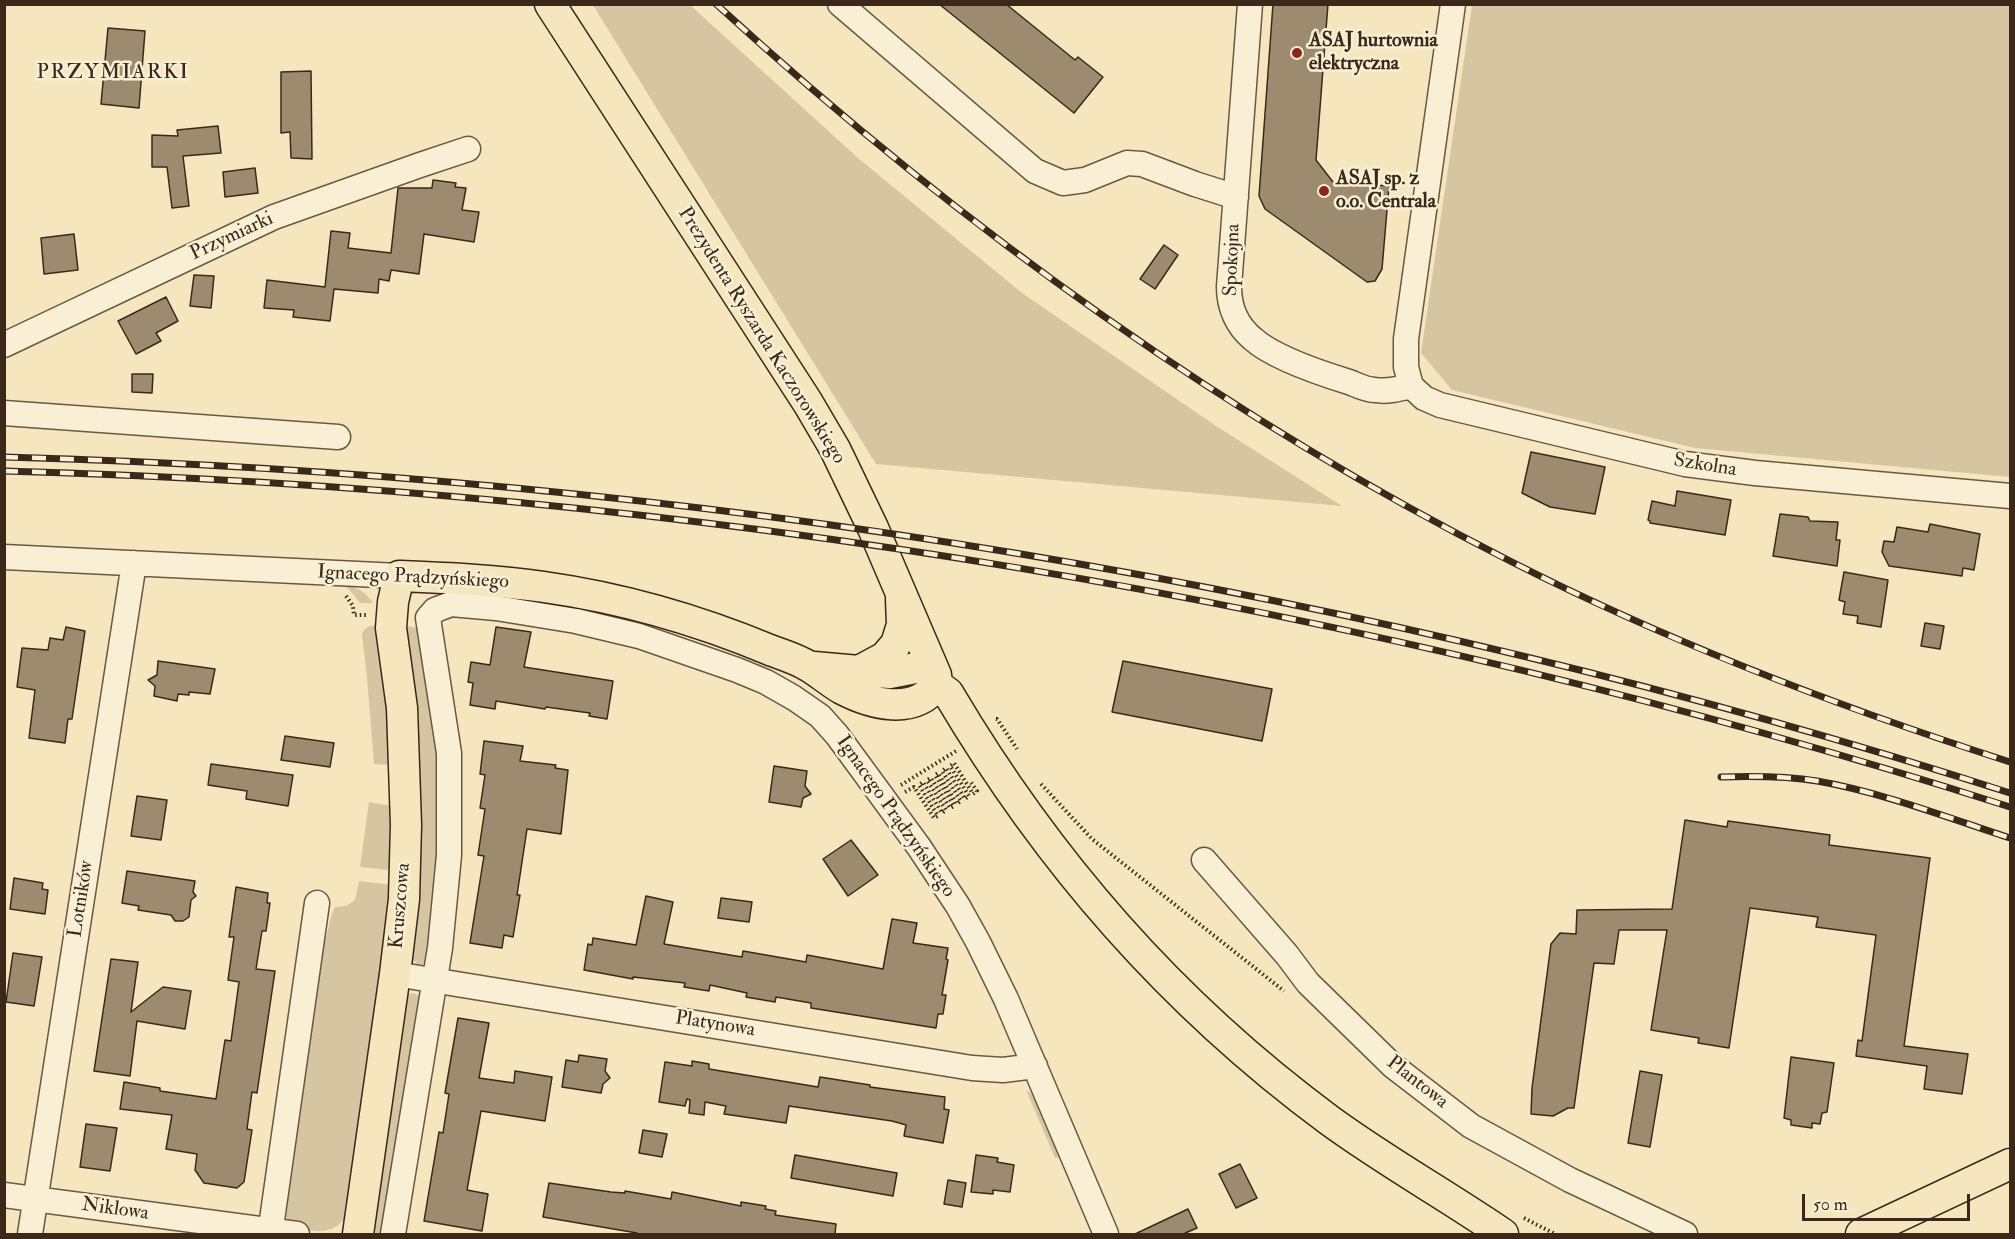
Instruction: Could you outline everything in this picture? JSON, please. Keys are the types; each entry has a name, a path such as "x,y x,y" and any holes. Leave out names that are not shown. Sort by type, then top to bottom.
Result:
{"main road":[{"name":"Prezydenta Ryszarda Kaczorowskiego","path":"550,4 808,403 835,449 873,528 934,675 948,693 1004,784 1071,873 1113,923 1191,1003 1282,1084 1379,1155 1473,1213 1514,1227"},
{"name":"Ignacego Prądzyńskiego","path":"399,576 501,582 544,587 623,602 716,628 808,666 842,689 889,705 912,702 930,694 934,675 808,666"},
{"name":"Kruszcowa","path":"358,1234 404,899 406,825 402,708 391,628 393,602 399,576"},
{"path":"859,671 885,657 896,644 902,625 901,597"},
{"path":"1861,1234 2010,1164"}],"street":[{"path":"840,4 1035,171 1064,183 1085,180 1127,163 1142,164 1236,197"},
{"name":"Spokojna","path":"1250,4 1229,298 1240,325 1254,340 1317,372 1373,390 1391,391 1411,386"},
{"path":"1411,386 1406,367 1406,339 1453,4"},
{"name":"Przymiarki","path":"4,345 274,217 468,149"},
{"name":"Szkolna","path":"1411,386 1424,398 1440,405 1685,465 2010,496"},
{"path":"4,413 338,437"},
{"name":"Ignacego Prądzyńskiego","path":"4,557 399,576"},
{"name":"Lotników","path":"30,1234 134,563"},
{"name":"Ignacego Prądzyńskiego","path":"435,979 447,884 449,753 428,618 435,610 452,604 496,608 576,621 639,636 737,670 766,682 820,716 842,741 958,906 988,961 1106,1234"},
{"name":"Plantowa","path":"1204,861 1287,955 1308,983 1393,1066 1471,1126 1570,1180 1684,1234"},
{"path":"270,1233 316,903"},
{"name":"Platynowa","path":"395,974 972,1068 1003,1070 1035,1066"},
{"path":"393,1234 435,979"},
{"name":"Niklowa","path":"4,1195 270,1233 297,1234"}],"path":[{"path":"991,722 997,719 1021,755"},
{"path":"907,781 954,752"},
{"path":"914,787 934,818 938,816 919,785 923,782 942,813 946,810 927,780 931,778 950,808 954,806 935,775 938,773 957,804 961,801 942,771 946,768 965,799 969,796 950,766 954,764 973,794 977,791 958,761"},
{"path":"1040,783 1092,839 1285,993"},
{"path":"1514,1227 1555,1234"}],"shaded area":[{"path":"593,5 690,5 858,158 1022,293 1216,426 1342,506 876,464"},
{"path":"1472,5 2010,5 2010,477 1695,448 1452,390 1421,353"},
{"path":"340,584 359,589 373,603 360,603 349,589"},
{"path":"377,625 390,698 390,765 374,764 362,634 366,628"},
{"path":"406,626 420,628 440,751 441,810 429,959 418,965 410,957"},
{"path":"369,802 392,806 393,869 360,867"},
{"path":"359,881 393,885 348,1216 331,1229 316,1231 294,1225 284,1216 322,945 335,907 346,906 355,900"},
{"path":"411,993 420,997 385,1234 369,1234 407,995"},
{"path":"1026,1090 1035,1096 1062,1157 1055,1158"}],"building":[{"path":"939,4 1006,4 1075,60 1078,57 1103,77 1074,113"},
{"name":"ASAJ sp. z o.o. Centrala","path":"1273,4 1328,4 1316,160 1333,182 1389,186 1382,269 1375,281 1367,282 1265,209 1259,196"},
{"path":"108,28 145,31 139,108 101,104"},
{"path":"311,71 312,159 291,158 290,132 281,133 281,72"},
{"path":"218,126 221,153 183,156 189,206 172,208 167,167 152,167 152,135 178,136 177,130"},
{"path":"255,168 258,193 225,197 223,172"},
{"path":"433,180 456,183 455,187 466,188 462,210 479,212 474,242 424,234 419,274 391,270 389,281 379,279 378,293 334,289 330,321 293,317 294,310 264,308 267,280 325,287 331,231 350,233 348,248 391,253 398,188 432,188"},
{"path":"74,234 78,270 44,274 41,238"},
{"path":"1164,245 1178,255 1155,289 1140,279"},
{"path":"194,275 214,276 211,308 190,306"},
{"path":"166,297 178,321 156,333 161,341 136,354 118,321"},
{"path":"132,374 153,374 152,393 132,392"},
{"path":"1531,452 1605,467 1595,514 1550,507 1522,493"},
{"path":"1677,491 1731,500 1725,535 1650,523 1648,520 1652,501 1675,506"},
{"path":"1780,514 1808,517 1810,521 1838,522 1836,540 1840,540 1837,566 1773,556"},
{"path":"1930,524 1980,534 1974,570 1963,568 1962,576 1889,566 1882,552 1884,541 1894,542 1897,527 1928,532"},
{"path":"1844,572 1888,580 1881,627 1857,623 1858,616 1843,614 1845,602 1839,600"},
{"path":"1925,623 1944,626 1940,649 1921,646"},
{"path":"66,627 85,631 72,719 68,719 65,743 29,738 35,690 17,687 22,648 48,650 50,638 63,640"},
{"path":"496,627 531,632 524,667 613,681 607,719 589,716 590,713 496,701 495,709 470,705 473,683 468,682 471,662 490,665"},
{"path":"158,661 215,669 210,694 189,692 189,695 178,694 177,701 154,696 155,686 148,680 157,675"},
{"path":"1123,661 1272,689 1262,741 1112,712"},
{"path":"285,736 334,743 330,767 281,760"},
{"path":"484,741 523,746 520,761 556,765 555,768 568,770 561,834 527,829 513,937 504,935 502,948 470,943 484,856 478,855 485,809 480,808 485,775 480,774"},
{"path":"211,764 293,775 288,806 246,799 247,791 208,785"},
{"path":"774,766 807,771 805,786 811,794 803,798 801,807 769,802"},
{"path":"137,796 167,800 161,840 131,836"},
{"path":"1685,820 1727,827 1728,821 1830,835 1829,845 1930,858 1904,1046 1968,1054 1962,1094 1924,1089 1927,1066 1856,1056 1858,1040 1862,1041 1876,935 1816,927 1818,917 1750,908 1729,1048 1698,1043 1699,1038 1651,1030 1667,930 1619,930 1614,964 1594,963 1574,1108 1568,1108 1553,1116 1531,1114 1532,1088 1551,944 1560,933 1576,934 1577,910 1672,909"},
{"path":"851,840 878,875 848,896 823,859"},
{"path":"127,871 195,881 193,892 196,896 191,900 189,917 183,921 175,921 171,915 138,910 139,906 122,903"},
{"path":"14,878 43,883 42,889 48,890 45,914 10,909"},
{"path":"236,887 268,893 267,903 270,903 266,931 262,931 256,969 275,971 257,1093 252,1092 247,1129 252,1130 244,1182 237,1188 204,1183 195,1170 197,1154 166,1149 172,1115 120,1109 124,1082 160,1088 160,1091 216,1099 225,1040 231,1041 239,982 228,980 234,937 229,937"},
{"path":"646,896 673,902 664,944 742,957 743,951 806,962 807,955 883,969 892,919 917,923 913,943 948,948 942,995 946,995 943,1014 938,1014 936,1028 811,1008 811,1003 776,997 775,1002 746,997 747,993 710,985 709,991 684,987 685,983 633,977 633,979 584,970 588,944 592,945 593,938 636,945"},
{"path":"721,898 752,902 749,922 718,918"},
{"path":"13,953 42,957 34,1006 6,1002"},
{"path":"111,959 138,962 131,1012 163,987 191,991 185,1029 137,1021 130,1076 94,1071"},
{"path":"458,1018 489,1023 479,1078 514,1083 515,1071 552,1077 545,1121 481,1111 467,1190 488,1194 482,1231 424,1221 439,1132 443,1133 449,1094 445,1093"},
{"path":"579,1055 607,1059 605,1071 610,1078 603,1084 601,1093 562,1087 566,1060 578,1062"},
{"path":"1791,1057 1834,1063 1827,1112 1822,1113 1820,1124 1812,1123 1812,1128 1791,1125 1791,1120 1784,1118"},
{"path":"692,1061 709,1064 709,1069 818,1087 820,1077 870,1085 870,1087 945,1097 944,1109 949,1110 943,1143 904,1136 906,1125 892,1121 789,1106 786,1123 724,1114 726,1106 705,1102 704,1115 689,1113 690,1100 687,1099 685,1106 659,1102 665,1062 692,1066"},
{"path":"1640,1071 1662,1075 1650,1147 1628,1143"},
{"path":"86,1124 117,1128 110,1171 80,1167"},
{"path":"643,1130 667,1134 662,1157 639,1153"},
{"path":"795,1155 897,1173 893,1196 791,1178"},
{"path":"976,1155 998,1158 997,1162 1014,1165 1010,1192 993,1190 993,1194 971,1192"},
{"path":"1240,1164 1257,1198 1236,1208 1219,1174"},
{"path":"948,1180 966,1183 962,1207 944,1204"},
{"path":"549,1183 611,1192 625,1193 625,1191 671,1199 672,1192 741,1206 741,1202 766,1206 765,1209 776,1211 775,1215 836,1224 835,1234 637,1234 543,1217"},
{"path":"1188,1209 1197,1228 1183,1234 1135,1234"}],"railway":[{"path":"716,4 807,85 996,238 1094,310 1297,443 1402,504 1510,561 1632,619 1819,696 2010,762"},
{"path":"4,457 259,468 513,488 767,516 1019,554 1270,600 1520,655 1766,720 2010,793"},
{"path":"4,471 259,482 513,502 767,531 1019,568 1270,614 1519,670 1766,734 2010,807"},
{"path":"1721,777 1793,778 1841,786 1915,806 2010,838"}],"place":[{"name":"ASAJ hurtownia elektryczna","path":"1297,53"},
{"name":"ASAJ sp. z o.o. Centrala","path":"1324,191"}],"district":[{"name":"PRZYMIARKI","path":"113,73"}]}
